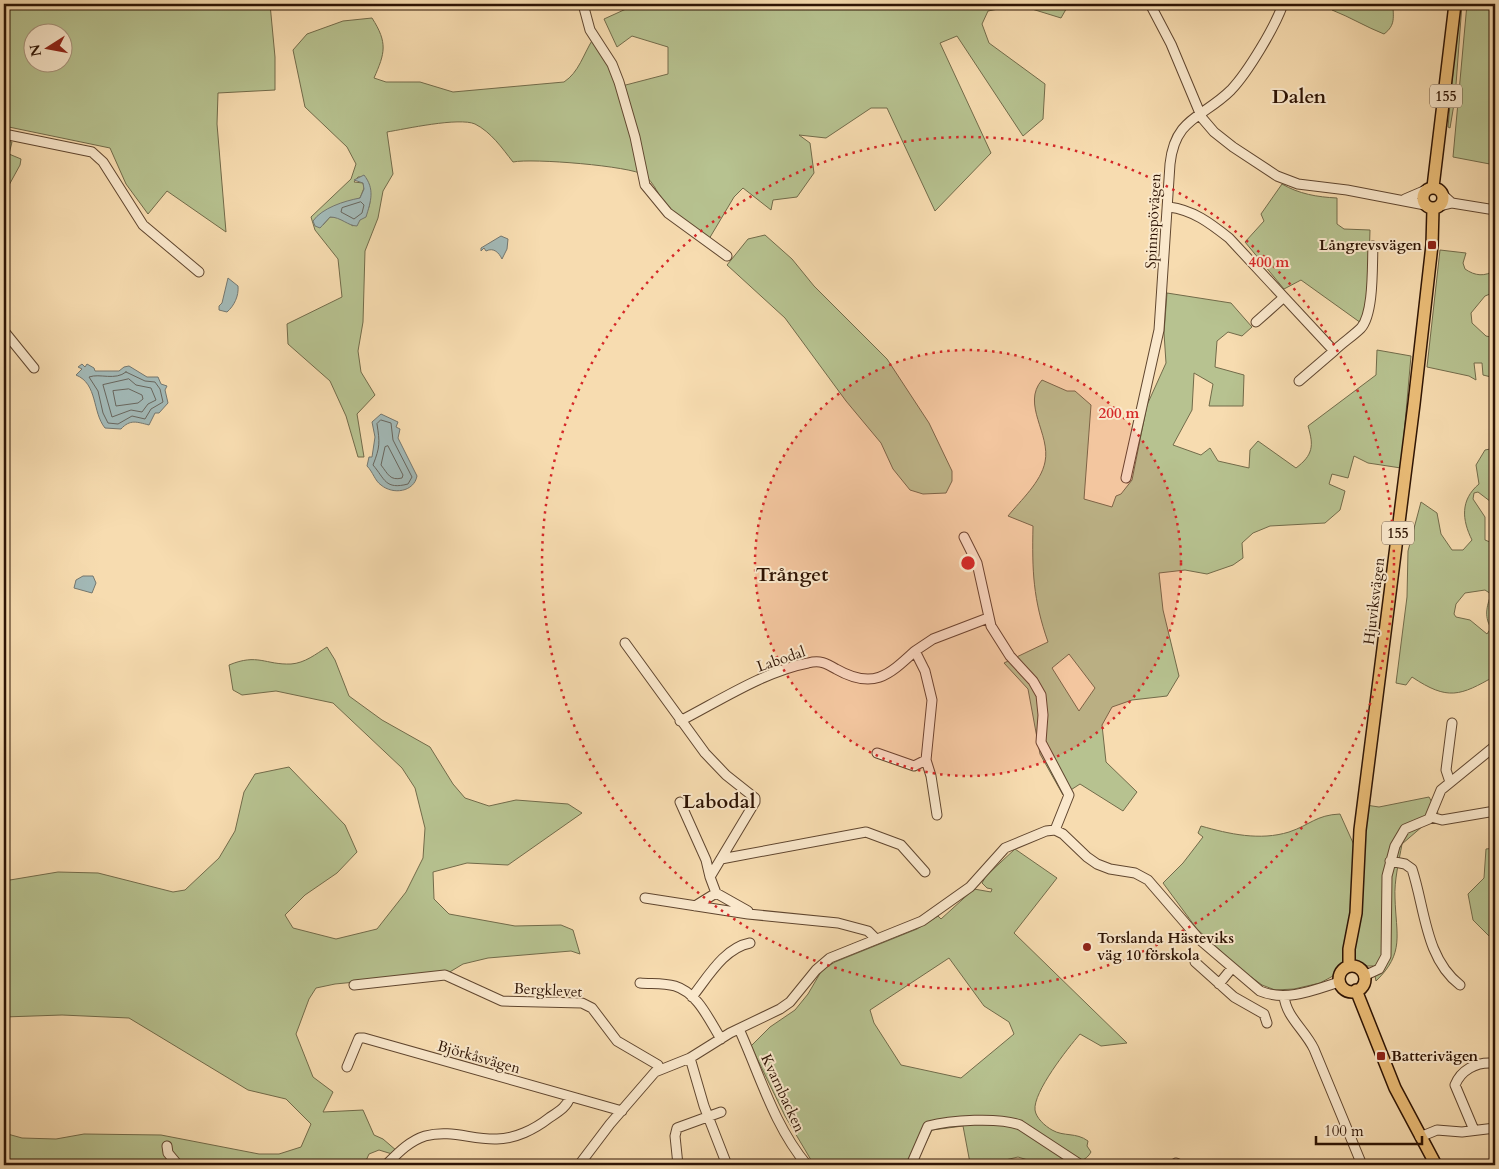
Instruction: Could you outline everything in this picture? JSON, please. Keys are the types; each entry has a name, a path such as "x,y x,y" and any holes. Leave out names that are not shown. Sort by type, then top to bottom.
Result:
{"main road":[{"name":"Hjuviksvägen","path":"1433,206 1423,199 1434,190 1455,4"},
{"name":"Hjuviksvägen","path":"1433,206 1443,200 1434,190"},
{"name":"Hjuviksvägen","path":"1339,982 1341,972 1349,966 1349,949 1356,913 1360,830 1414,404 1432,245 1433,206"},
{"path":"1339,982 1346,990 1356,990 1363,984 1364,976 1359,968 1349,966"},
{"path":"1356,990 1387,1072 1436,1165"}],"street":[{"path":"583,4 590,30 612,64 619,82 635,137 645,185 668,213 727,256"},
{"path":"1150,4 1171,44 1205,123 1233,147 1283,179 1309,187 1342,189 1371,196 1404,199 1433,206 1452,203 1495,210"},
{"name":"Spinnspövägen","path":"1126,478 1159,330 1170,164 1174,139 1182,128 1200,112 1225,95 1242,76 1275,23 1283,4"},
{"path":"4,134 92,152 103,162 143,225 199,272"},
{"path":"1404,199 1434,190 1452,203"},
{"path":"1168,208 1188,211 1229,238 1334,351"},
{"path":"1299,381 1362,327 1366,320 1370,298 1373,246"},
{"path":"1256,322 1283,298"},
{"path":"4,332 34,368"},
{"path":"964,537 979,570 988,618 1001,643 1034,681 1040,695 1043,715 1041,742 1069,794 1055,830"},
{"name":"Labodal","path":"680,721 757,682 806,663 820,661 853,678 872,680 891,672 915,651 933,639 988,618"},
{"path":"625,643 680,721 716,765 755,798 755,802 710,877"},
{"path":"915,651 925,671 932,700 926,760 931,776 937,815"},
{"path":"1450,782 1446,770 1452,723"},
{"path":"1364,976 1379,969 1386,956 1387,876 1390,861 1405,829 1428,820 1431,817 1438,794 1495,746"},
{"path":"877,753 914,766 926,760"},
{"path":"680,802 706,860 716,893 748,911 748,914"},
{"path":"1431,817 1442,820 1495,811"},
{"path":"579,1165 645,1081 660,1069 690,1058 721,1039 771,1014 790,1002 816,970 830,958 922,920 970,887 999,854 1010,845 1046,830 1055,830 1063,834 1091,860 1110,869 1135,873 1148,880 1199,939 1260,991 1272,996 1284,996 1339,982"},
{"path":"721,859 866,832 902,845 925,872"},
{"path":"1390,861 1405,864 1412,869 1420,907 1430,939 1447,972 1460,985"},
{"path":"695,906 716,893"},
{"path":"646,898 748,914 838,923 868,931 876,939"},
{"path":"692,997 728,953 739,945 750,943"},
{"path":"1195,962 1240,1001 1264,1014 1267,1023"},
{"path":"1219,984 1232,968"},
{"name":"Bergklevet","path":"354,985 445,975 502,1001 582,1003 592,1008 617,1041 658,1065 660,1069"},
{"path":"640,983 675,986 692,997 698,1002 721,1039"},
{"path":"1284,996 1287,1011 1308,1036 1362,1165"},
{"name":"Kvarnbacken","path":"740,1029 784,1132 807,1165"},
{"name":"Björkåsvägen","path":"347,1067 359,1038 364,1038 622,1111"},
{"path":"690,1058 708,1117 727,1165"},
{"path":"1474,1130 1455,1085 1460,1076 1476,1064 1492,1063 1495,1067"},
{"path":"386,1165 410,1143 431,1135 454,1133 495,1140 516,1136 545,1121 559,1111 568,1102 570,1097"},
{"path":"678,1165 675,1130 721,1112"},
{"path":"910,1165 928,1126 983,1121 1012,1122 1020,1125 1081,1165"},
{"path":"1420,1137 1437,1130 1462,1132 1495,1128"},
{"path":"167,1146 168,1153 178,1165"},
{"path":"1175,1165 1176,1163 1180,1165"}],"green space":[{"path":"4,4 270,4 275,57 275,90 218,93 217,124 226,232 167,191 148,214 126,184 110,148 4,126"},
{"path":"637,4 1069,4 1061,18 1019,5 988,11 982,24 989,43 1045,84 1043,119 1023,136 957,36 940,43 991,153 935,211 887,108 871,108 826,138 799,135 810,143 814,173 797,197 773,200 771,210 743,188 734,197 709,239 672,211 648,178 635,172 581,164 540,161 513,162 486,131 475,124 467,122 432,124 387,132 393,174 383,191 378,218 365,251 363,322 358,351 361,372 375,395 357,414 364,457 358,457 346,416 330,381 288,344 287,324 342,297 338,259 315,230 311,217 351,179 356,164 347,147 305,107 293,50 307,34 343,21 372,18 383,41 381,62 374,78 386,82 420,82 453,92 564,82 577,68 593,39 609,66 618,87 668,74 668,47 632,36 617,47 604,19","holes":["358,177 363,177 370,199 370,204 365,214 353,226 340,217 330,217 323,225 331,208 360,198 364,188 363,183 354,182"]},
{"path":"1336,4 1393,4 1392,24 1384,34 1332,10"},
{"path":"1459,4 1462,4 1455,98 1450,128 1448,127"},
{"path":"1467,4 1495,4 1495,165 1453,157"},
{"path":"4,141 12,142 9,154 21,159 20,165 8,187 4,187"},
{"path":"1282,184 1308,194 1337,198 1337,224 1344,229 1370,230 1368,295 1361,323 1301,280 1284,289 1245,242 1264,221 1261,214"},
{"path":"765,235 792,259 814,286 887,359 929,423 952,471 952,481 946,493 923,494 910,490 893,469 881,443 846,401 785,318 727,265 748,239"},
{"path":"1440,250 1466,253 1463,263 1465,269 1472,273 1484,275 1495,270 1495,292 1485,296 1471,313 1472,323 1486,336 1495,338 1495,378 1483,375 1482,363 1474,363 1476,380 1469,376 1427,367"},
{"path":"1167,293 1231,303 1252,327 1242,336 1228,332 1217,341 1215,367 1244,375 1243,406 1209,406 1213,384 1194,373 1192,410 1173,445 1201,455 1210,448 1218,461 1249,468 1250,450 1258,441 1296,468 1306,459 1311,450 1308,426 1376,375 1377,350 1411,356 1401,468 1368,463 1354,456 1348,478 1332,474 1329,484 1345,491 1340,510 1325,523 1270,526 1253,533 1242,543 1243,558 1233,565 1207,574 1185,570 1159,573 1163,610 1179,676 1167,696 1132,700 1112,707 1102,725 1106,762 1137,792 1123,811 1080,784 1063,795 1040,754 1028,689 1004,663 1048,642 1039,612 1034,585 1033,526 1008,516 1035,484 1045,462 1046,451 1034,399 1036,389 1042,380 1067,391 1075,391 1091,405 1084,499 1112,507 1116,496 1121,494 1132,480 1147,405 1166,363 1164,333","holes":["1069,654 1095,688 1079,711 1052,668"]},
{"path":"1495,448 1495,505 1478,492 1474,493 1473,499 1485,517 1485,540 1495,544 1493,562 1495,568 1495,676 1472,688 1454,693 1435,690 1412,677 1406,685 1396,683 1407,597 1408,551 1421,502 1437,513 1441,534 1452,550 1463,550 1472,540 1466,525 1466,503 1468,497 1479,484 1476,465 1485,450","holes":["1485,590 1491,594 1487,614 1491,628 1487,634 1470,620 1456,617 1454,614 1456,604 1465,593"]},
{"path":"327,647 335,660 349,696 382,720 430,747 453,784 465,798 489,806 516,800 568,804 582,813 508,865 467,863 433,872 434,899 449,914 515,926 561,925 573,930 580,954 571,951 488,958 463,964 448,973 335,984 316,988 309,999 296,1034 313,1077 333,1092 323,1112 363,1110 374,1135 383,1139 397,1151 392,1154 379,1150 369,1154 364,1165 4,1165 4,1133 22,1138 56,1139 84,1134 161,1135 259,1154 279,1154 301,1147 311,1124 286,1099 248,1090 129,1018 62,1015 4,1017 4,881 58,872 98,873 173,892 185,890 219,858 235,831 244,792 255,774 289,767 345,825 357,852 337,873 305,895 285,915 293,928 336,939 377,929 406,892 423,858 425,828 415,788 402,768 333,703 276,691 242,695 233,690 229,665 247,660 291,664 310,658"},
{"path":"1429,797 1438,813 1402,844 1395,885 1397,943 1391,961 1376,981 1373,966 1367,966 1359,961 1340,967 1333,976 1320,983 1294,989 1275,990 1262,985 1239,968 1197,929 1163,883 1183,863 1203,837 1198,833 1201,826 1234,834 1267,836 1289,832 1319,818 1340,814 1354,845 1359,804 1379,807"},
{"path":"1495,848 1495,928 1492,939 1473,920 1468,894 1484,878 1486,849"},
{"path":"1015,849 1057,878 1014,933 1127,1043 1101,1046 1080,1034 1052,1070 1036,1102 1036,1113 1044,1124 1056,1132 1084,1138 1088,1141 1087,1146 1091,1152 1081,1161 1066,1165 1034,1165 1031,1161 1018,1157 1001,1161 1001,1165 969,1165 963,1126 932,1130 915,1165 814,1165 785,1116 751,1046 770,1027 795,1010 808,994 822,970 835,962 917,929 938,916 941,919 974,889 991,892 992,889 987,888 982,883 986,876","holes":["949,958 984,1006 1009,1022 1014,1034 961,1078 901,1065 874,1023 870,1010"]}],"water":[{"path":"364,175 371,190 366,217 360,220 357,226 338,218 330,217 320,228 315,226 313,221 322,212 340,203 360,198 364,189 363,183 354,180"},
{"path":"501,236 508,239 507,249 502,259 494,250 486,251 484,248 481,251 481,248"},
{"path":"228,278 238,286 238,293 232,307 227,312 219,310 219,306 222,303"},
{"path":"82,364 85,367 87,364 94,368 95,371 119,371 129,366 147,377 158,377 161,384 167,386 165,390 168,403 159,413 155,413 149,425 134,422 127,424 121,429 105,428 88,385 76,375 82,369 78,367"},
{"path":"381,414 398,422 396,427 400,429 398,438 417,476 412,486 407,489 397,491 386,488 377,481 367,466 369,457 372,457 375,437 372,422"},
{"path":"83,576 93,576 96,583 92,593 74,588 76,580"}],"place":[{"name":"Långrevsvägen","path":"1432,245"},
{"name":"Torslanda Hästeviks väg 10 förskola","path":"1087,947"},
{"name":"Batterivägen","path":"1381,1056"}],"district":[{"name":"Dalen","path":"1299,96"},
{"name":"Trånget","path":"792,574"},
{"name":"Labodal","path":"719,801"}]}
